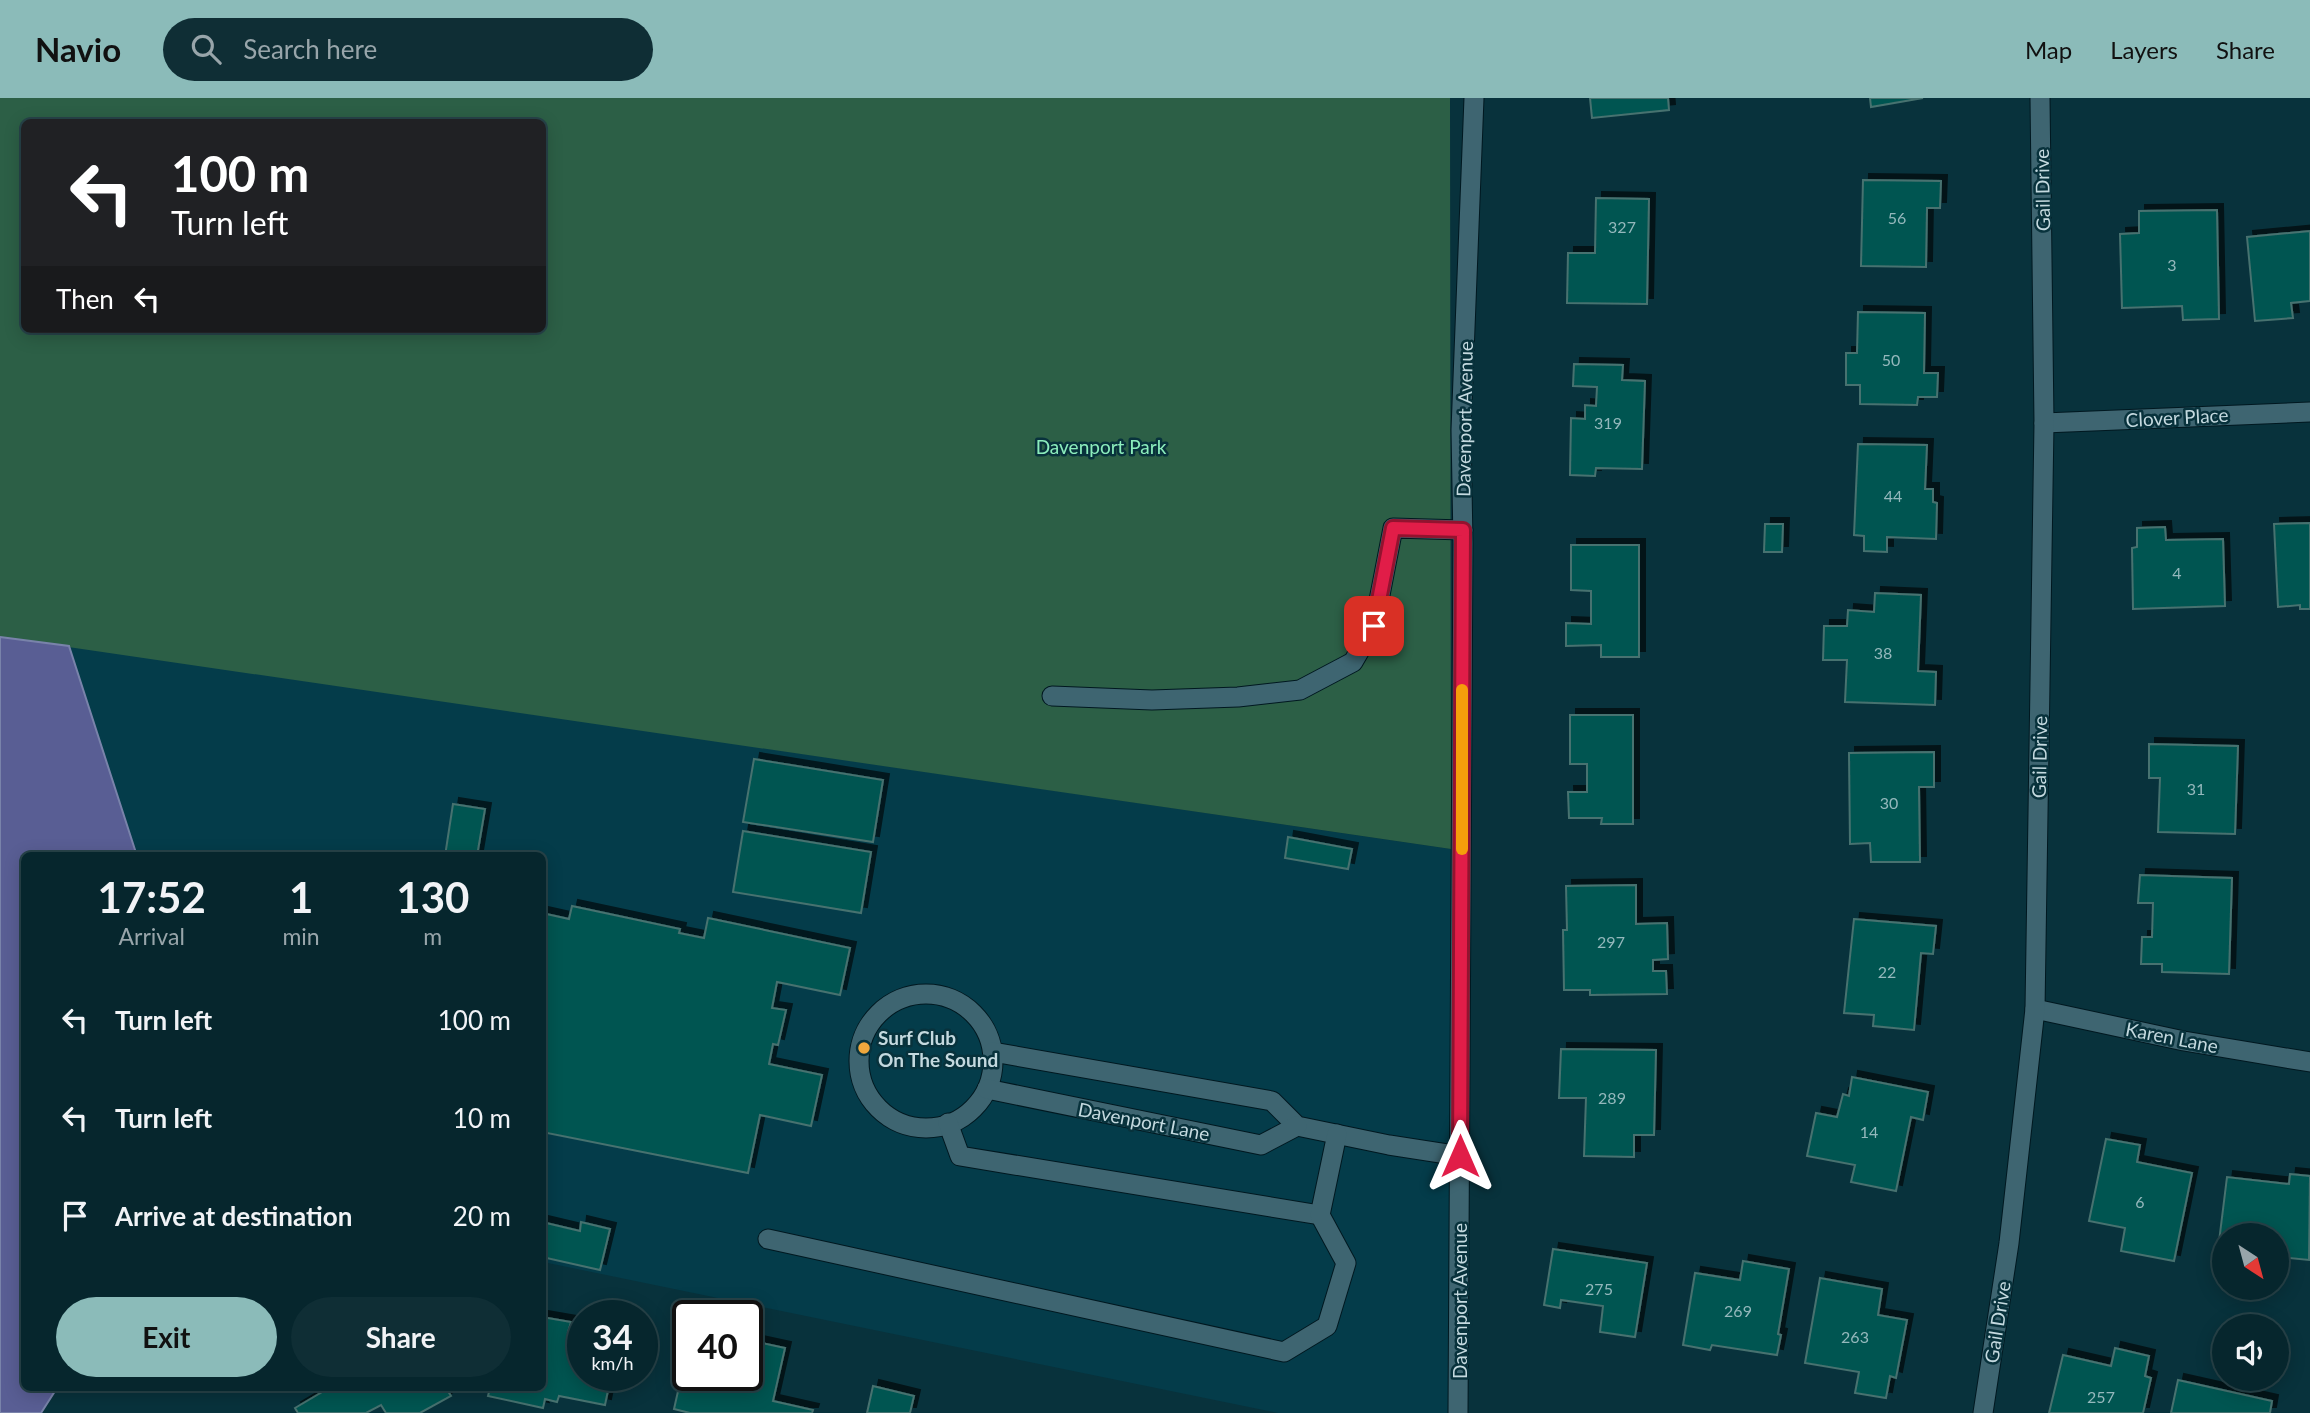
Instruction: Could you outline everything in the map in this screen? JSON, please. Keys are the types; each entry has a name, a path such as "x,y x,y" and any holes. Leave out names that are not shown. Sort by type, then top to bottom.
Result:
{"street":[{"name":"Davenport Avenue","path":"1458,1413 1463,530 1461,429 1474,98"},
{"name":"Gail Drive","path":"1983,1413 2009,1243 2035,1009 2045,423 2040,98"},
{"name":"Clover Place","path":"2045,423 2310,412"},
{"path":"1052,696 1152,700 1238,697 1300,690 1353,662 1374,626 1393,528 1463,530"},
{"path":"933,994 954,1000 973,1013 986,1031 993,1052 987,1089 974,1108 956,1121 934,1128 912,1127 891,1118 874,1104 863,1084 859,1062 862,1040 873,1020 890,1004 910,996 933,994"},
{"name":"Karen Lane","path":"2035,1009 2184,1041 2310,1062"},
{"name":"Davenport Lane","path":"987,1089 1261,1145 1297,1126 1272,1101 993,1052"},
{"path":"948,1124 960,1156 1320,1215"},
{"path":"1297,1126 1460,1156"},
{"path":"768,1239 1284,1352 1327,1326 1346,1263 1320,1215 1337,1134"}],"shaded area":[{"path":"69,646 1451,849 1452,1413 1278,1413 763,1307 763,1300 728,1300 546,1263 546,852 136,852"}],"green space":[{"name":"Davenport Park","path":"0,98 1450,98 1451,849 0,637"}],"water":[{"path":"0,637 69,646 136,852 21,852 21,1391 55,1391 41,1413 0,1413"}],"building":[{"path":"1590,98 1668,98 1669,110 1592,118"},
{"path":"1870,98 1923,98 1871,107"},
{"path":"1863,180 1941,181 1940,208 1927,208 1926,267 1861,266"},
{"path":"1596,198 1649,199 1647,304 1567,303 1568,253 1595,253"},
{"path":"2217,210 2219,319 2183,320 2182,306 2122,308 2120,234 2139,233 2139,211"},
{"path":"2310,231 2310,301 2291,303 2293,318 2255,321 2247,237"},
{"path":"1858,312 1925,313 1924,373 1938,373 1937,397 1918,397 1917,405 1860,404 1860,385 1846,385 1846,353 1857,353"},
{"path":"1574,364 1623,365 1622,380 1645,381 1642,469 1596,468 1595,476 1570,475 1571,418 1585,419 1585,405 1596,406 1597,387 1573,386"},
{"path":"1858,444 1927,445 1925,489 1933,489 1933,502 1937,503 1936,539 1887,537 1887,552 1864,551 1864,536 1854,535"},
{"path":"2310,523 2310,609 2300,609 2300,605 2278,607 2274,524"},
{"path":"1765,524 1783,524 1782,552 1764,552"},
{"path":"2165,527 2166,540 2223,539 2225,606 2133,609 2132,548 2137,547 2137,528"},
{"path":"1571,545 1639,545 1639,657 1601,657 1601,645 1566,646 1566,623 1591,624 1591,591 1571,590"},
{"path":"1875,593 1921,595 1918,671 1936,672 1935,705 1845,702 1847,660 1823,660 1824,626 1847,626 1848,610 1874,612"},
{"path":"1570,715 1633,715 1633,824 1601,824 1602,818 1569,818 1568,792 1587,792 1587,764 1570,764"},
{"path":"2149,744 2238,746 2235,834 2158,832 2160,778 2149,778"},
{"path":"1934,752 1934,787 1919,787 1920,862 1871,862 1870,843 1850,844 1849,753"},
{"path":"754,759 883,780 873,842 743,822"},
{"path":"453,804 485,809 478,852 446,852"},
{"path":"743,831 871,852 861,913 733,892"},
{"path":"1288,837 1352,849 1348,869 1285,858"},
{"path":"2140,875 2232,878 2229,974 2162,972 2162,964 2141,964 2142,937 2152,937 2153,903 2138,903"},
{"path":"1636,885 1636,924 1667,923 1668,959 1653,960 1653,971 1666,971 1667,994 1590,995 1590,990 1564,990 1563,930 1567,930 1566,886"},
{"path":"572,906 680,929 679,933 704,938 708,918 850,948 840,995 777,982 772,1008 786,1010 778,1045 773,1044 769,1064 822,1075 811,1126 760,1115 748,1173 546,1133 546,914 569,919"},
{"path":"1854,919 1936,926 1933,954 1921,953 1914,1030 1873,1026 1874,1015 1844,1013"},
{"path":"1561,1049 1656,1050 1654,1135 1634,1135 1634,1157 1584,1156 1586,1098 1559,1098"},
{"path":"1852,1077 1928,1092 1923,1120 1911,1117 1896,1191 1851,1182 1855,1165 1807,1156 1816,1113 1837,1117 1843,1094 1849,1096"},
{"path":"2106,1139 2140,1145 2137,1162 2192,1173 2174,1261 2121,1251 2125,1228 2089,1221"},
{"path":"2290,1174 2310,1176 2309,1260 2289,1258 2289,1223 2221,1223 2227,1177 2289,1184"},
{"path":"581,1222 610,1229 600,1270 546,1258 546,1223 580,1231"},
{"path":"1553,1249 1647,1263 1635,1337 1600,1332 1603,1306 1561,1300 1560,1308 1544,1305"},
{"path":"1743,1261 1789,1269 1777,1355 1712,1345 1710,1350 1683,1345 1695,1273 1740,1280"},
{"path":"1820,1278 1882,1289 1878,1315 1907,1320 1896,1378 1890,1376 1886,1398 1855,1393 1859,1372 1805,1363"},
{"path":"546,1318 567,1321 567,1391 608,1391 605,1405 559,1396 557,1402 545,1399 543,1408 488,1396 489,1391 546,1391"},
{"path":"763,1343 785,1348 773,1401 813,1410 812,1413 690,1413 674,1409 678,1391 763,1391"},
{"path":"2115,1348 2149,1356 2145,1376 2151,1378 2143,1413 2049,1413 2063,1355 2111,1366"},
{"path":"2178,1380 2212,1388 2212,1391 2227,1391 2272,1401 2270,1413 2171,1413"},
{"path":"873,1386 914,1396 910,1413 867,1413"},
{"path":"324,1391 448,1391 451,1396 420,1413 386,1413 381,1405 366,1413 298,1413 295,1408"}],"slow traffic":[{"path":"1462,690 1462,849"}],"place":[{"name":"Surf Club On The Sound","path":"864,1048"}],"route":[{"path":"1374,626 1393,528 1463,530 1460,1156"}]}
